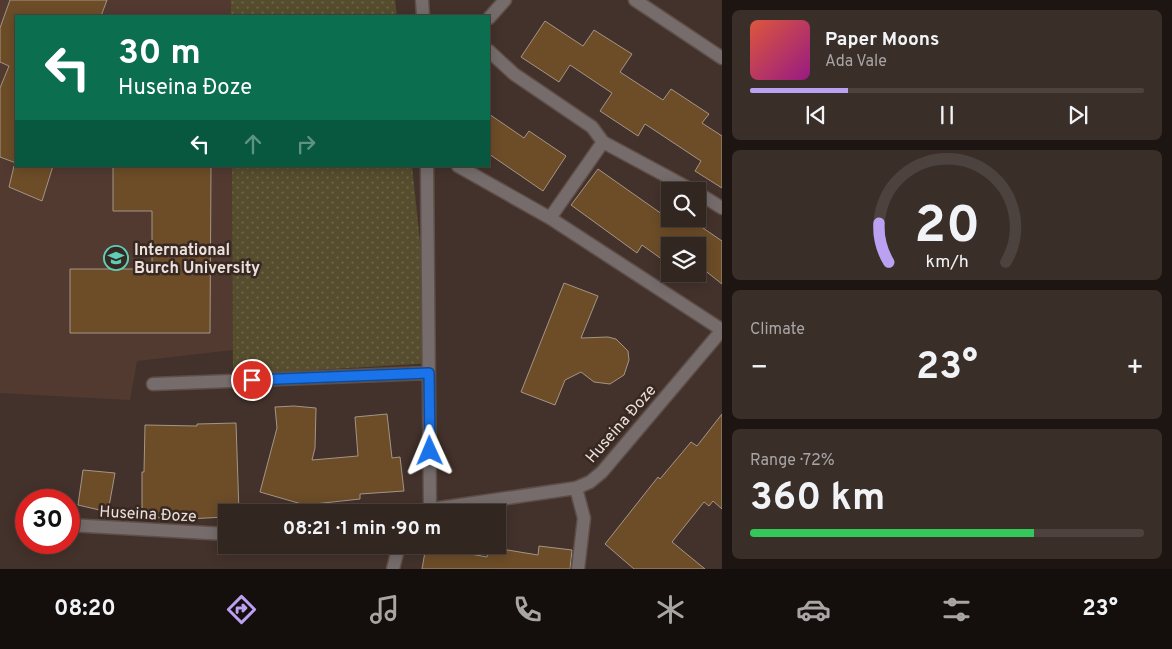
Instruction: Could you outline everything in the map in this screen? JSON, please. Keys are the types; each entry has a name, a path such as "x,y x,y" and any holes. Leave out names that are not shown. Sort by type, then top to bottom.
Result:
{"street":[{"path":"422,0 423,15"},
{"path":"490,17 505,0"},
{"path":"636,0 722,58"},
{"path":"490,52 514,74 592,127 603,142 677,182"},
{"path":"550,218 603,142"},
{"path":"426,167 430,504"},
{"path":"460,167 550,218 722,330"},
{"path":"706,198 722,208"},
{"name":"Huseina Đoze","path":"465,504 576,488 590,482 602,472 722,330"},
{"path":"153,384 429,373"},
{"path":"576,488 584,518 578,569"},
{"name":"Huseina Đoze","path":"80,526 218,534"},
{"path":"393,569 397,554"}],"shaded area":[{"name":"International Burch University","path":"0,0 231,0 231,15 15,15 15,167 232,167 233,350 137,361 130,400 0,393"},
{"path":"231,0 395,0 397,15 231,15"},
{"path":"232,167 412,167 433,363 233,375"}],"building":[{"path":"10,0 107,0 101,15 15,15 15,163 0,157 0,88 9,66 0,62 0,28"},
{"path":"545,21 583,46 594,30 632,54 620,72 663,100 671,89 709,114 702,123 722,136 722,188 695,171 701,161 645,124 638,136 600,111 612,93 570,65 559,82 521,57"},
{"path":"490,115 524,138 529,131 566,156 543,191 490,155"},
{"path":"14,166 53,167 42,201 9,187"},
{"path":"113,167 211,167 210,333 70,333 70,269 152,269 152,211 113,211"},
{"path":"598,169 661,213 661,227 702,227 722,241 722,284 706,271 706,237 661,237 661,259 642,245 637,253 571,205"},
{"path":"564,283 598,296 581,338 608,337 616,339 628,351 629,360 624,375 610,384 594,382 581,372 565,380 555,405 521,392"},
{"path":"275,407 316,408 315,448 312,460 358,456 355,417 387,414 392,458 400,457 404,491 360,494 360,499 314,504 302,504 260,492 277,428"},
{"path":"722,414 722,509 713,501 709,506 704,502 672,542 705,569 634,569 605,544 658,477 660,479 691,442 697,446"},
{"path":"236,423 239,504 218,504 218,517 187,519 142,517 145,425 197,426 197,424"},
{"path":"83,470 115,473 108,512 80,505"},
{"path":"539,546 572,550 570,569 422,569 425,554 470,554 487,557 488,554 506,554 506,550 538,555"}],"place":[{"name":"International Burch University","path":"116,258"}],"route":[{"path":"252,380 429,373 430,451"}]}
